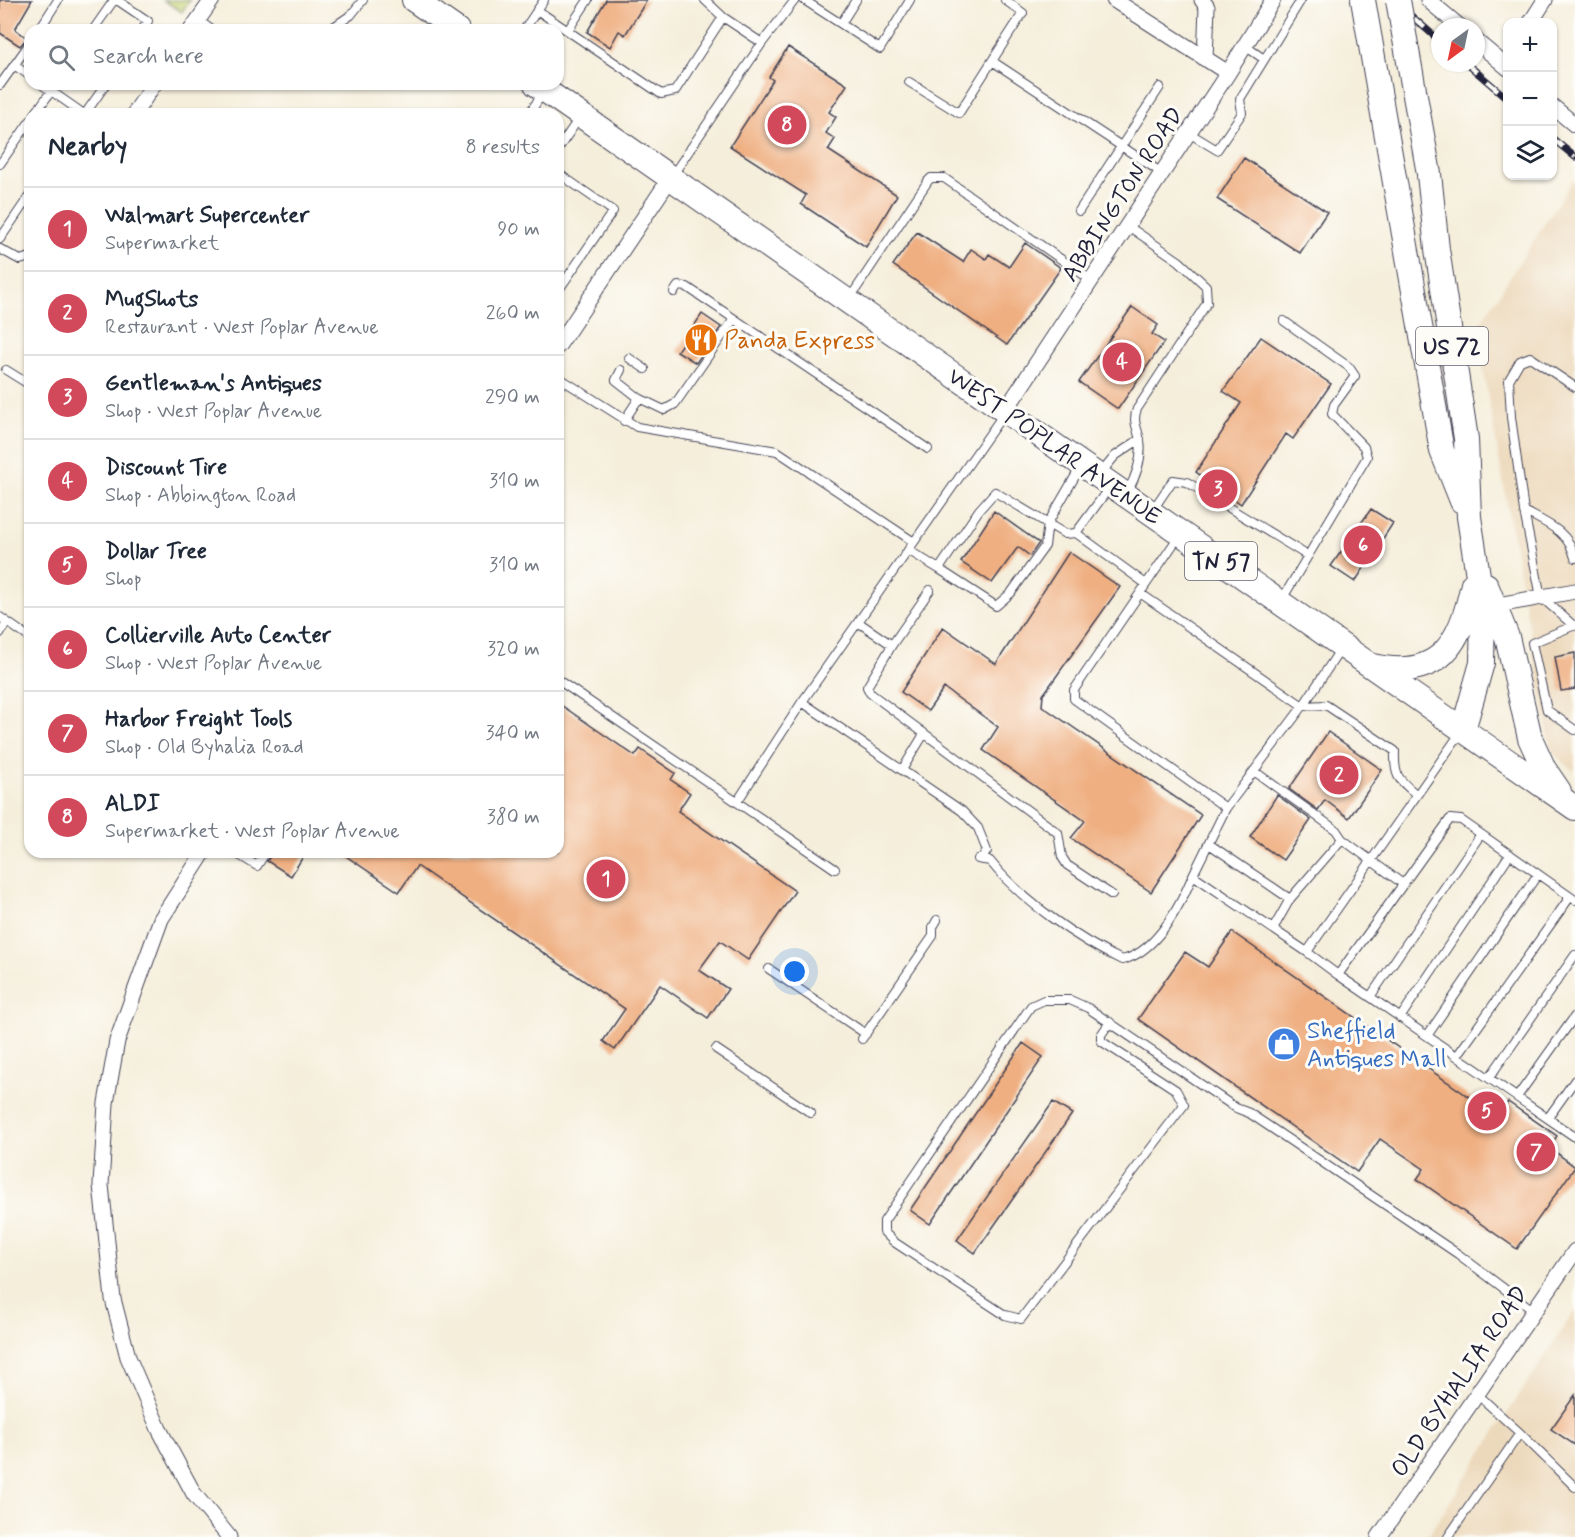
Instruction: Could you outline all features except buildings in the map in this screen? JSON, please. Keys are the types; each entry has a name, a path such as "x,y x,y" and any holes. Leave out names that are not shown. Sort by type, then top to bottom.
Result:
{"main road":[{"path":"414,0 449,24"},
{"name":"US 72","path":"1363,0 1442,451 1469,517"},
{"name":"US 72","path":"1398,0 1429,174 1437,249 1466,440 1469,517 1482,608 1482,663 1463,730"},
{"name":"WEST POPLAR AVENUE","path":"544,90 1571,805"},
{"path":"1371,666 1393,670 1411,669 1432,661 1456,640 1482,608"},
{"name":"US 72","path":"1482,608 1507,637 1530,738 1544,769 1571,805"}],"street":[{"path":"196,24 212,0"},
{"path":"1114,0 1228,74"},
{"path":"1202,0 1207,7 1204,59"},
{"name":"ABBINGTON ROAD","path":"1005,411 1228,74 1273,0"},
{"path":"1428,0 1444,7"},
{"path":"1534,18 1545,0"},
{"path":"1485,47 1503,61"},
{"path":"138,108 150,90"},
{"path":"1557,110 1575,125"},
{"path":"564,337 671,177"},
{"path":"1482,608 1575,591"},
{"path":"200,858 160,919 117,1041 106,1103 101,1185 104,1235 113,1299 128,1357 159,1429 194,1494 229,1537"},
{"name":"OLD BYHALIA ROAD","path":"1379,1537 1575,1251"}],"lane":[{"path":"43,24 58,0"},
{"path":"97,24 115,0 148,21 146,24"},
{"path":"338,24 351,15 363,0"},
{"path":"528,24 544,0"},
{"path":"568,30 588,0"},
{"path":"705,0 723,17 762,43"},
{"path":"671,177 762,43 795,0"},
{"path":"804,0 842,22 879,49 910,0"},
{"path":"842,22 856,0"},
{"path":"909,82 959,113 1023,13 1005,0"},
{"path":"1189,133 1217,150 1242,113 1240,99 1301,0"},
{"path":"537,10 559,24"},
{"path":"564,27 662,94 669,94 675,91 723,17"},
{"path":"1245,46 1264,59"},
{"path":"0,85 24,51"},
{"path":"992,61 1162,173"},
{"path":"14,65 24,72"},
{"path":"1079,211 1160,87"},
{"path":"39,108 51,90"},
{"path":"56,90 77,108"},
{"path":"88,108 102,90"},
{"path":"531,108 539,90"},
{"path":"564,140 581,116"},
{"path":"0,164 24,130"},
{"path":"564,177 613,211 564,282"},
{"path":"848,301 928,181 937,177 944,178 1092,280"},
{"path":"0,239 24,204"},
{"path":"908,550 996,606 1011,592 1045,546 1048,523 1104,480 1138,473 1140,439 1133,418 1207,303 1206,286 1179,261 1128,226"},
{"path":"0,249 20,260 24,259"},
{"path":"674,292 682,285 928,449"},
{"path":"621,370 616,380 639,398 664,410 675,404 734,319"},
{"path":"1280,602 1367,457 1364,447 1332,414 1334,405 1355,376 1349,367 1284,321"},
{"path":"1575,387 1530,357 1520,361 1509,380 1511,417 1524,510 1541,597 1575,626 1532,643 1547,710 1575,730"},
{"path":"629,358 645,369"},
{"path":"6,370 24,381"},
{"path":"564,381 624,421 647,430 777,452 914,542"},
{"path":"624,421 639,398"},
{"path":"737,802 802,702 1005,411"},
{"path":"1076,533 1114,456 1140,439"},
{"path":"1151,512 1173,480 1187,482 1308,556"},
{"path":"939,569 979,510 995,492 1065,534 1076,533 1146,584"},
{"path":"1524,510 1564,534 1573,548 1575,558"},
{"path":"1181,534 1074,690 1074,699 1226,808"},
{"path":"930,590 892,645 867,687 870,693 1058,834 1062,857 1067,865 1112,895"},
{"path":"1140,593 1303,706 1326,705 1395,751 1395,769 1398,779 1417,795"},
{"path":"0,633 4,620 24,634"},
{"path":"858,622 892,645"},
{"path":"802,702 971,819 983,836 984,857 1009,884 1104,952 1122,960 1144,951 1185,896 1226,808 1303,706 1343,646"},
{"path":"564,684 835,870"},
{"path":"1307,952 1463,730"},
{"path":"902,770 924,734"},
{"path":"1254,771 1336,830 1342,839 1373,860 1402,884"},
{"path":"1338,975 1450,819 1461,820 1573,899 1457,1056"},
{"path":"1370,997 1481,834"},
{"path":"1273,929 1290,899 1342,839"},
{"path":"1209,844 1290,899"},
{"path":"1400,1018 1510,854"},
{"path":"244,858 257,866 262,858"},
{"path":"1427,1036 1538,874"},
{"path":"1193,875 1575,1137"},
{"path":"769,969 864,1037 933,936 933,927 937,920"},
{"path":"1489,1078 1575,955"},
{"path":"1110,1022 1101,1035 1101,1041 1176,1090 1184,1105 1020,1319 1014,1320 894,1242 884,1232 885,1221 1031,1006 1044,1000 1070,1000 1110,1022 1236,1108 1249,1113 1371,1194 1458,1254 1534,1311"},
{"path":"1517,1098 1575,1016"},
{"path":"716,1049 811,1113"},
{"path":"1548,1118 1575,1080"},
{"path":"1477,1394 1575,1486"},
{"path":"1448,1537 1520,1433"}],"shaded area":[{"path":"1572,181 1575,184 1575,771 1563,763 1551,749 1476,330"},
{"path":"1575,1310 1575,1537 1427,1537"}],"green space":[{"path":"163,0 190,0 182,12"}],"railway":[{"path":"1393,0 1431,33"},
{"path":"1476,72 1503,95"},
{"path":"1557,142 1575,157"}],"place":[{"name":"ALDI","path":"787,125"},
{"name":"Panda Express","path":"701,340"},
{"name":"Discount Tire","path":"1122,362"},
{"name":"Gentleman's Antiques","path":"1218,489"},
{"name":"Collierville Auto Center","path":"1363,545"},
{"name":"MugShots","path":"1339,775"},
{"name":"Walmart Supercenter","path":"606,879"},
{"name":"Sheffield Antiques Mall","path":"1284,1044"},
{"name":"Dollar Tree","path":"1487,1111"},
{"name":"Harbor Freight Tools","path":"1536,1152"}]}
